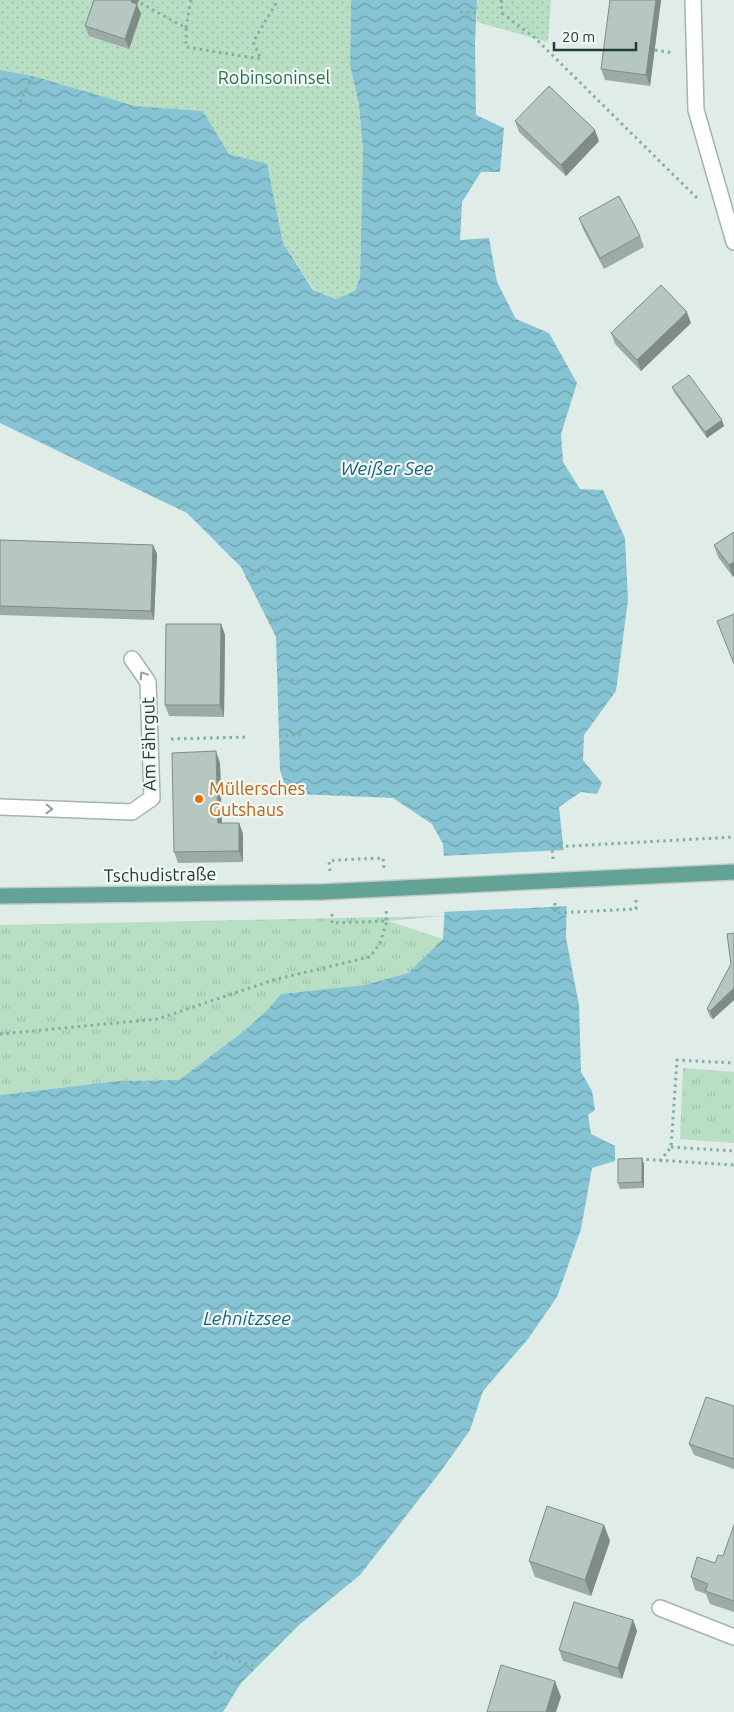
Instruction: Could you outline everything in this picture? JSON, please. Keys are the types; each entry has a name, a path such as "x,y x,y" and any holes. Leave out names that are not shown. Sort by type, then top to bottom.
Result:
{"main road":[{"name":"Tschudistraße","path":"0,896 321,892 734,872"}],"street":[{"path":"693,0 696,110 734,242"},
{"name":"Am Fährgut","path":"0,807 132,812 152,798 148,682 132,659"},
{"path":"660,1608 734,1637"}],"path":[{"path":"135,0 186,28"},
{"path":"191,0 186,28 186,47 261,59 253,42 278,0"},
{"path":"501,0 502,13 535,38 703,204"},
{"path":"460,12 477,13"},
{"path":"20,102 32,76"},
{"path":"246,578 264,568"},
{"path":"269,623 288,614"},
{"path":"278,679 299,680"},
{"path":"279,736 303,735"},
{"path":"150,740 249,737"},
{"path":"552,847 734,837"},
{"path":"330,872 329,861 374,859"},
{"path":"555,913 636,909 636,896"},
{"path":"332,910 332,923 377,922"},
{"path":"0,1034 158,1020 273,980 370,957 380,943 387,921"},
{"path":"660,1161 671,1147 677,1060 734,1063"},
{"path":"671,1147 734,1151"},
{"path":"632,1159 734,1165"},
{"path":"214,1653 257,1667"}],"green space":[{"name":"Robinsoninsel","path":"0,0 351,0 350,65 359,105 363,150 360,277 355,291 336,299 314,290 283,243 267,165 229,154 203,111 135,106 33,76 0,70"},
{"path":"477,0 551,0 548,42 477,22"},
{"path":"442,916 388,921 443,939 408,973 364,985 281,994 244,1031 179,1080 117,1081 0,1095 0,925"},
{"path":"683,1068 734,1072 734,1143 680,1139"}],"water":[{"path":"351,0 477,0 475,44 476,115 504,128 500,172 481,172 462,202 460,240 489,238 497,282 516,319 549,333 577,383 561,434 563,462 580,489 603,490 625,538 628,600 616,691 584,735 583,760 602,783 597,794 581,792 559,807 567,881 566,938 579,1005 581,1072 592,1091 595,1110 588,1115 591,1134 615,1146 615,1161 592,1168 581,1229 557,1297 528,1339 483,1391 470,1430 441,1471 360,1575 299,1625 241,1683 223,1712 0,1712 0,1095 118,1081 179,1080 244,1031 281,994 364,985 408,973 443,939 446,885 443,844 432,824 393,798 297,794 285,786 280,770 276,637 241,567 187,513 0,423 0,70 33,76 135,106 203,111 229,154 267,164 283,243 313,290 336,299 355,291 360,277 363,150 359,105 350,65"}],"pier":[{"path":"566,850 570,881 569,906 442,912 444,886 441,856"}],"building":[{"path":"94,0 132,0 131,2 137,4 125,39 85,26"},
{"path":"610,0 656,0 646,75 601,69"},
{"path":"549,86 595,130 561,165 515,121"},
{"path":"619,196 640,236 600,258 579,218"},
{"path":"661,285 687,312 637,360 611,333"},
{"path":"689,375 722,420 705,432 672,387"},
{"path":"734,532 734,562 729,565 714,545"},
{"path":"0,540 153,545 151,611 0,606"},
{"path":"734,614 734,664 717,621"},
{"path":"166,624 221,624 220,705 165,705"},
{"name":"Müllersches Gutshaus","path":"216,751 218,823 239,823 239,851 174,852 172,753"},
{"path":"734,933 734,988 710,1011 707,1009 731,964 727,934"},
{"path":"642,1158 642,1182 618,1183 618,1159"},
{"path":"706,1397 734,1406 734,1459 689,1444"},
{"path":"547,1506 604,1525 585,1580 529,1561"},
{"path":"734,1525 734,1601 705,1591 708,1584 691,1577 697,1557 715,1563 718,1555 723,1556"},
{"path":"574,1602 633,1620 618,1668 559,1650"},
{"path":"501,1665 555,1681 546,1712 487,1712"}],"place":[{"name":"Müllersches Gutshaus","path":"199,799"}],"water label":[{"name":"Weißer See","path":"387,468"},
{"name":"Lehnitzsee","path":"247,1318"}]}
